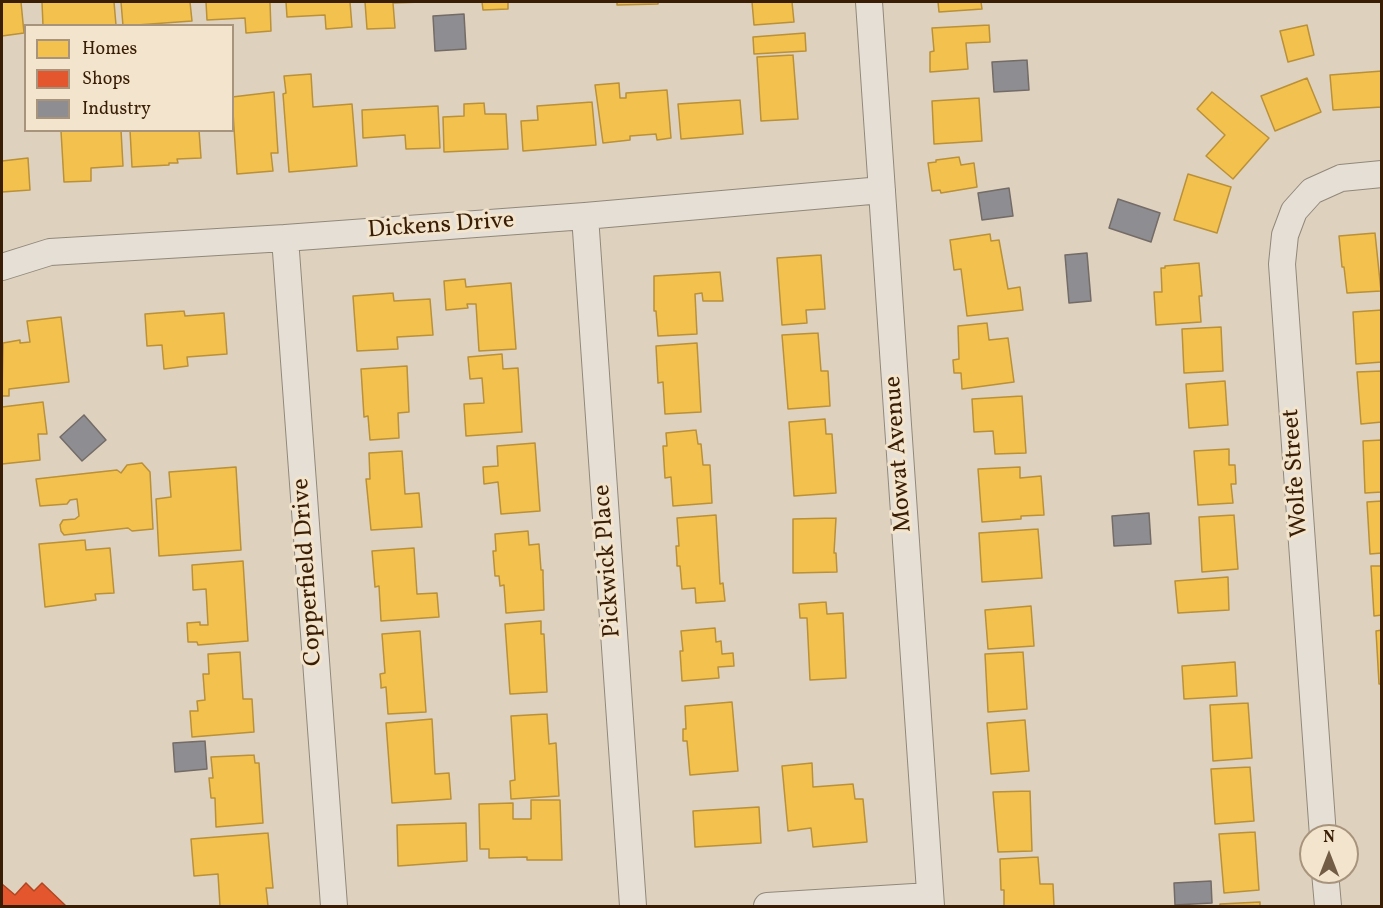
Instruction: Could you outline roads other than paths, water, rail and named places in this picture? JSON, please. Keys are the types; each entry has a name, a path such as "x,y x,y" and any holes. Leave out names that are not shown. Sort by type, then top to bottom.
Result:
{"street":[{"name":"Mowat Avenue","path":"869,2 930,901"},
{"name":"Wolfe Street","path":"1322,824 1282,264 1285,235 1294,211 1312,191 1341,178 1382,174"},
{"name":"Dickens Drive","path":"2,267 50,252 285,238 585,216 882,190"},
{"name":"Pickwick Place","path":"585,216 633,906"},
{"name":"Copperfield Drive","path":"285,238 333,906"},
{"path":"1326,884 1328,906"},
{"path":"767,906 930,901"}]}
